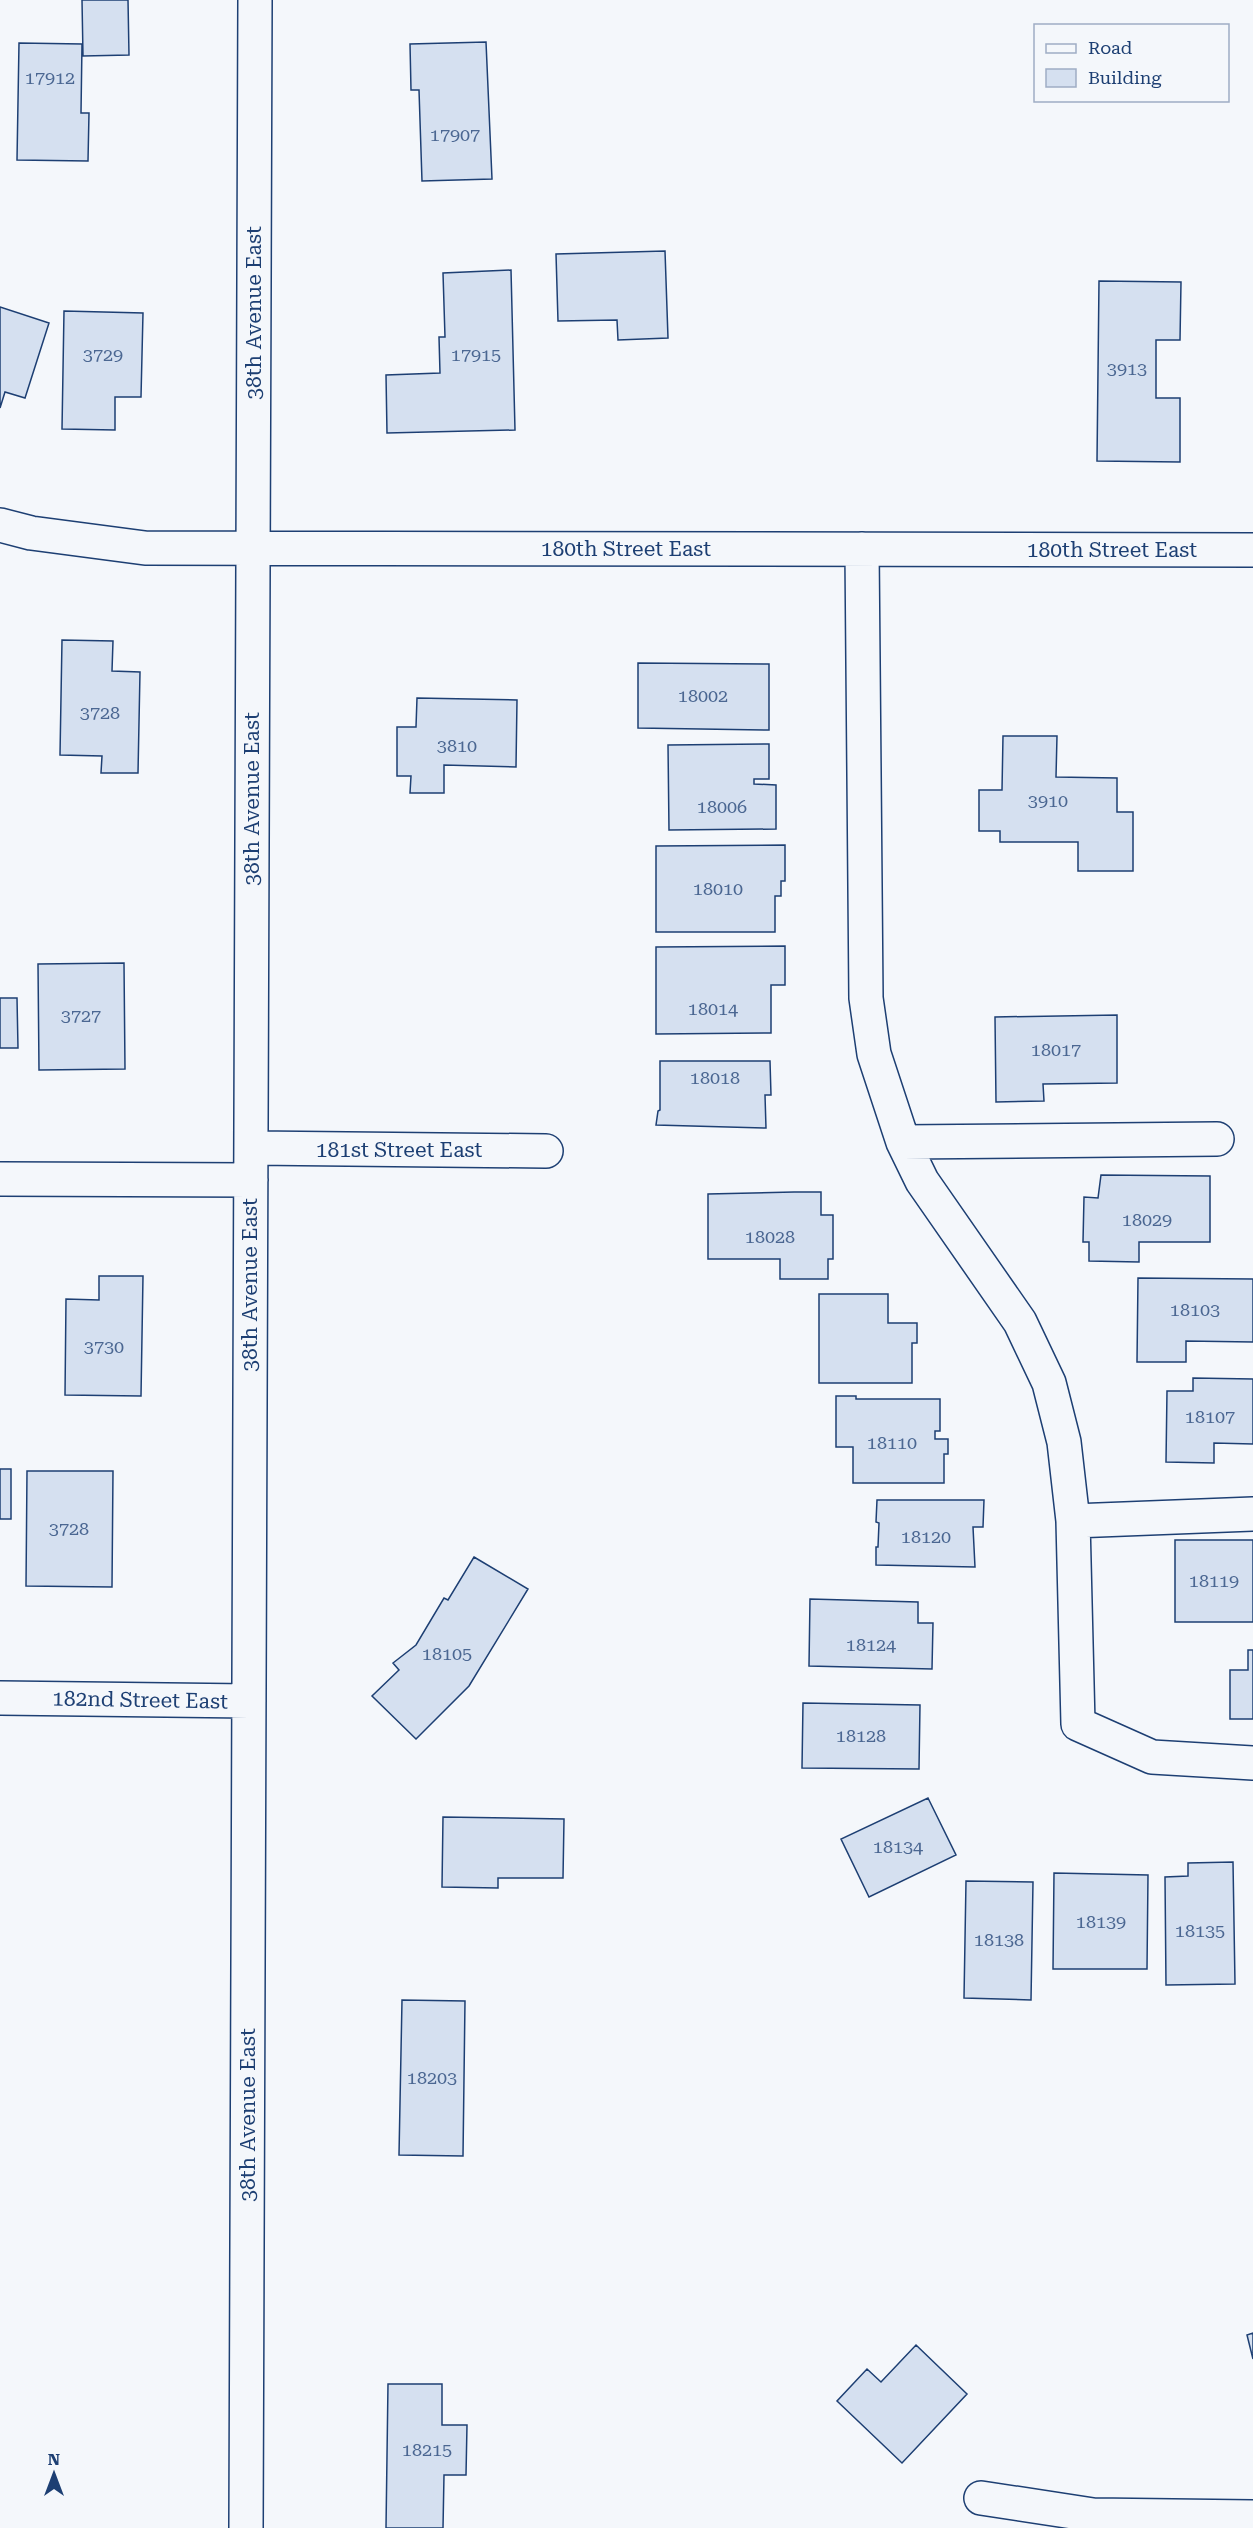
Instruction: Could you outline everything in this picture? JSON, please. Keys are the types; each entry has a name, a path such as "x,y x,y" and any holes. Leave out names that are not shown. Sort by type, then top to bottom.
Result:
{"street":[{"name":"38th Avenue East","path":"249,1599 255,0"},
{"name":"180th Street East","path":"0,525 31,533 145,548 1253,550"},
{"path":"862,549 866,998 874,1054 903,1142 921,1181 1020,1322 1048,1383 1064,1442 1073,1521 1077,1724 1152,1757 1253,1763"},
{"path":"903,1142 1217,1139"},
{"name":"181st Street East","path":"0,1179 251,1164 546,1151"},
{"path":"1073,1521 1253,1514"},
{"name":"182nd Street East","path":"0,1698 249,1701 249,1599"},
{"name":"38th Avenue East","path":"246,2528 249,1701"},
{"path":"981,2498 1093,2516 1253,2517"}],"building":[{"path":"82,0 128,0 129,55 83,56"},
{"path":"486,42 492,179 422,181 419,90 411,90 410,44"},
{"path":"19,43 82,44 81,113 89,113 88,161 17,160"},
{"path":"665,251 668,338 618,340 617,320 558,321 556,254"},
{"path":"511,270 515,430 387,433 386,375 440,373 439,337 445,337 443,273"},
{"path":"1099,281 1181,282 1180,340 1156,340 1156,398 1180,398 1180,462 1097,461"},
{"path":"0,307 49,323 25,398 5,392 0,408"},
{"path":"64,311 143,313 141,397 115,397 115,430 62,429"},
{"path":"62,640 113,641 112,671 140,672 138,773 101,773 102,756 60,755"},
{"path":"638,663 769,664 769,730 638,728"},
{"path":"417,698 517,700 516,767 444,765 444,793 410,793 411,776 397,776 397,727 416,727"},
{"path":"1003,736 1057,736 1056,777 1117,778 1117,812 1133,812 1133,871 1078,871 1078,842 1000,842 1000,831 979,831 979,790 1002,790"},
{"path":"769,744 769,779 754,779 754,784 776,785 776,829 669,830 668,745"},
{"path":"785,845 785,881 781,881 781,896 775,896 775,932 656,932 656,846"},
{"path":"785,946 785,985 771,985 771,1033 656,1034 656,947"},
{"path":"124,963 125,1069 39,1070 38,964"},
{"path":"0,998 17,998 18,1048 0,1048"},
{"path":"1117,1015 1117,1083 1043,1084 1044,1101 996,1102 995,1017"},
{"path":"660,1061 770,1061 771,1095 765,1095 766,1128 656,1125 660,1110"},
{"path":"1101,1175 1210,1176 1210,1242 1139,1242 1139,1262 1089,1261 1089,1242 1083,1242 1084,1197 1098,1198"},
{"path":"821,1192 821,1215 833,1215 833,1259 828,1259 828,1279 780,1279 780,1259 708,1259 708,1194"},
{"path":"99,1276 143,1276 141,1396 65,1395 66,1299 99,1300"},
{"path":"1138,1278 1253,1279 1253,1342 1186,1341 1186,1362 1137,1362"},
{"path":"819,1294 888,1294 888,1323 917,1323 917,1343 912,1343 912,1383 819,1383"},
{"path":"1193,1378 1253,1379 1253,1444 1214,1443 1214,1463 1166,1462 1167,1391 1193,1391"},
{"path":"836,1396 856,1396 856,1399 940,1399 940,1431 935,1431 935,1439 948,1439 948,1454 944,1454 944,1483 853,1483 853,1447 836,1447"},
{"path":"0,1469 11,1469 11,1519 0,1519"},
{"path":"27,1471 113,1471 112,1587 26,1586"},
{"path":"877,1500 984,1500 983,1527 973,1527 975,1567 876,1565 879,1523 876,1522"},
{"path":"1175,1540 1253,1540 1253,1622 1175,1622"},
{"path":"474,1557 528,1589 469,1686 416,1739 372,1696 399,1670 393,1663 416,1645 444,1598 448,1600"},
{"path":"810,1599 918,1602 918,1623 933,1623 932,1669 809,1666"},
{"path":"1248,1650 1253,1650 1253,1719 1230,1719 1230,1670 1248,1670"},
{"path":"803,1703 920,1705 919,1769 802,1768"},
{"path":"928,1798 956,1855 869,1897 841,1839"},
{"path":"443,1817 564,1819 563,1878 498,1878 498,1888 442,1887"},
{"path":"1233,1862 1235,1984 1166,1985 1165,1877 1188,1876 1188,1863"},
{"path":"1054,1873 1148,1875 1147,1969 1053,1969"},
{"path":"966,1881 1033,1882 1031,2000 964,1998"},
{"path":"402,2000 465,2001 463,2156 399,2155"},
{"path":"1253,2333 1253,2359 1247,2335"},
{"path":"916,2345 967,2394 902,2463 837,2401 867,2369 881,2382"},
{"path":"388,2384 442,2384 442,2425 467,2425 466,2475 444,2475 443,2528 386,2528"}]}
